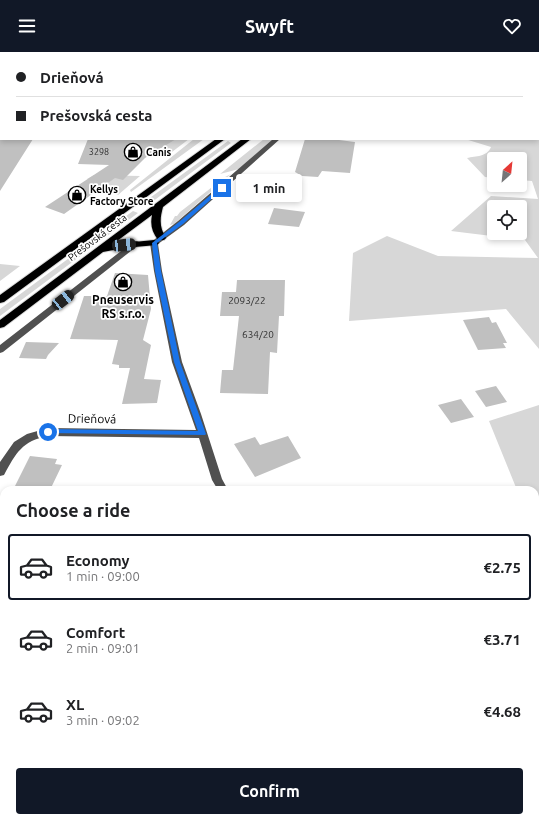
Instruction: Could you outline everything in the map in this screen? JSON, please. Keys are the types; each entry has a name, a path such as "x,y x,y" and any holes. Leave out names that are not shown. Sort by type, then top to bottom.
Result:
{"highway":[{"name":"Prešovská cesta","path":"0,325 246,140"},
{"name":"Prešovská cesta","path":"0,300 216,141"},
{"path":"99,251 158,240 155,226 159,205"}],"street":[{"path":"221,486 177,362 160,278 158,240 181,223 276,140"},
{"path":"0,350 137,243"},
{"name":"Drieňová","path":"0,472 11,449 26,438 42,433 202,434"}],"shaded area":[{"path":"167,140 188,140 168,155 165,148"},
{"path":"193,140 203,140 131,192 130,190"},
{"path":"263,140 272,140 239,169 220,174"},
{"path":"468,140 539,140 539,349 506,309 349,321 353,253 387,236 438,256 538,258 525,240 527,240 527,200 487,200 487,235 451,231 491,196 538,199 532,181 527,181 527,152 488,152 491,147"},
{"path":"228,141 231,143 152,202 147,200"},
{"path":"487,153 487,177 485,177 467,158"},
{"path":"231,174 174,224 170,225 175,216"},
{"path":"94,175 140,176 118,195 101,188 105,185 87,179"},
{"path":"133,211 138,213 0,316 0,309"},
{"path":"0,264 20,266 0,281"},
{"path":"539,405 539,486 515,486 489,421"}],"building":[{"path":"0,140 32,140 0,191"},
{"path":"88,140 174,140 145,158 123,180 115,178 64,214 45,207 109,165 78,164"},
{"path":"305,140 339,140 355,142 350,173 322,171 318,177 302,176 295,172"},
{"path":"274,208 305,212 299,227 268,224"},
{"path":"115,273 148,275 151,309 143,340 151,345 144,379 161,380 157,403 122,404 130,368 119,368 119,365 112,364 118,340 70,339 84,296 107,296"},
{"path":"237,280 285,280 284,316 279,316 277,353 270,352 268,394 220,393 222,370 233,370 239,316 220,316 222,292 236,292"},
{"path":"489,317 492,323 496,322 507,343 503,343 506,348 478,350 463,320"},
{"path":"26,342 59,343 46,359 19,358"},
{"path":"496,386 507,402 486,407 475,391"},
{"path":"461,399 474,417 451,423 438,405"},
{"path":"288,436 301,458 255,477 234,444 255,437 260,445"},
{"path":"30,456 57,459 55,464 62,465 52,486 15,486"}],"place":[{"name":"Canis","path":"133,152"},
{"name":"Kellys Factory Store","path":"77,195"},
{"name":"Pneuservis RS s.r.o.","path":"123,282"}],"route":[{"path":"48,432 202,434 177,362 158,271 154,243 181,223 222,188"}]}
